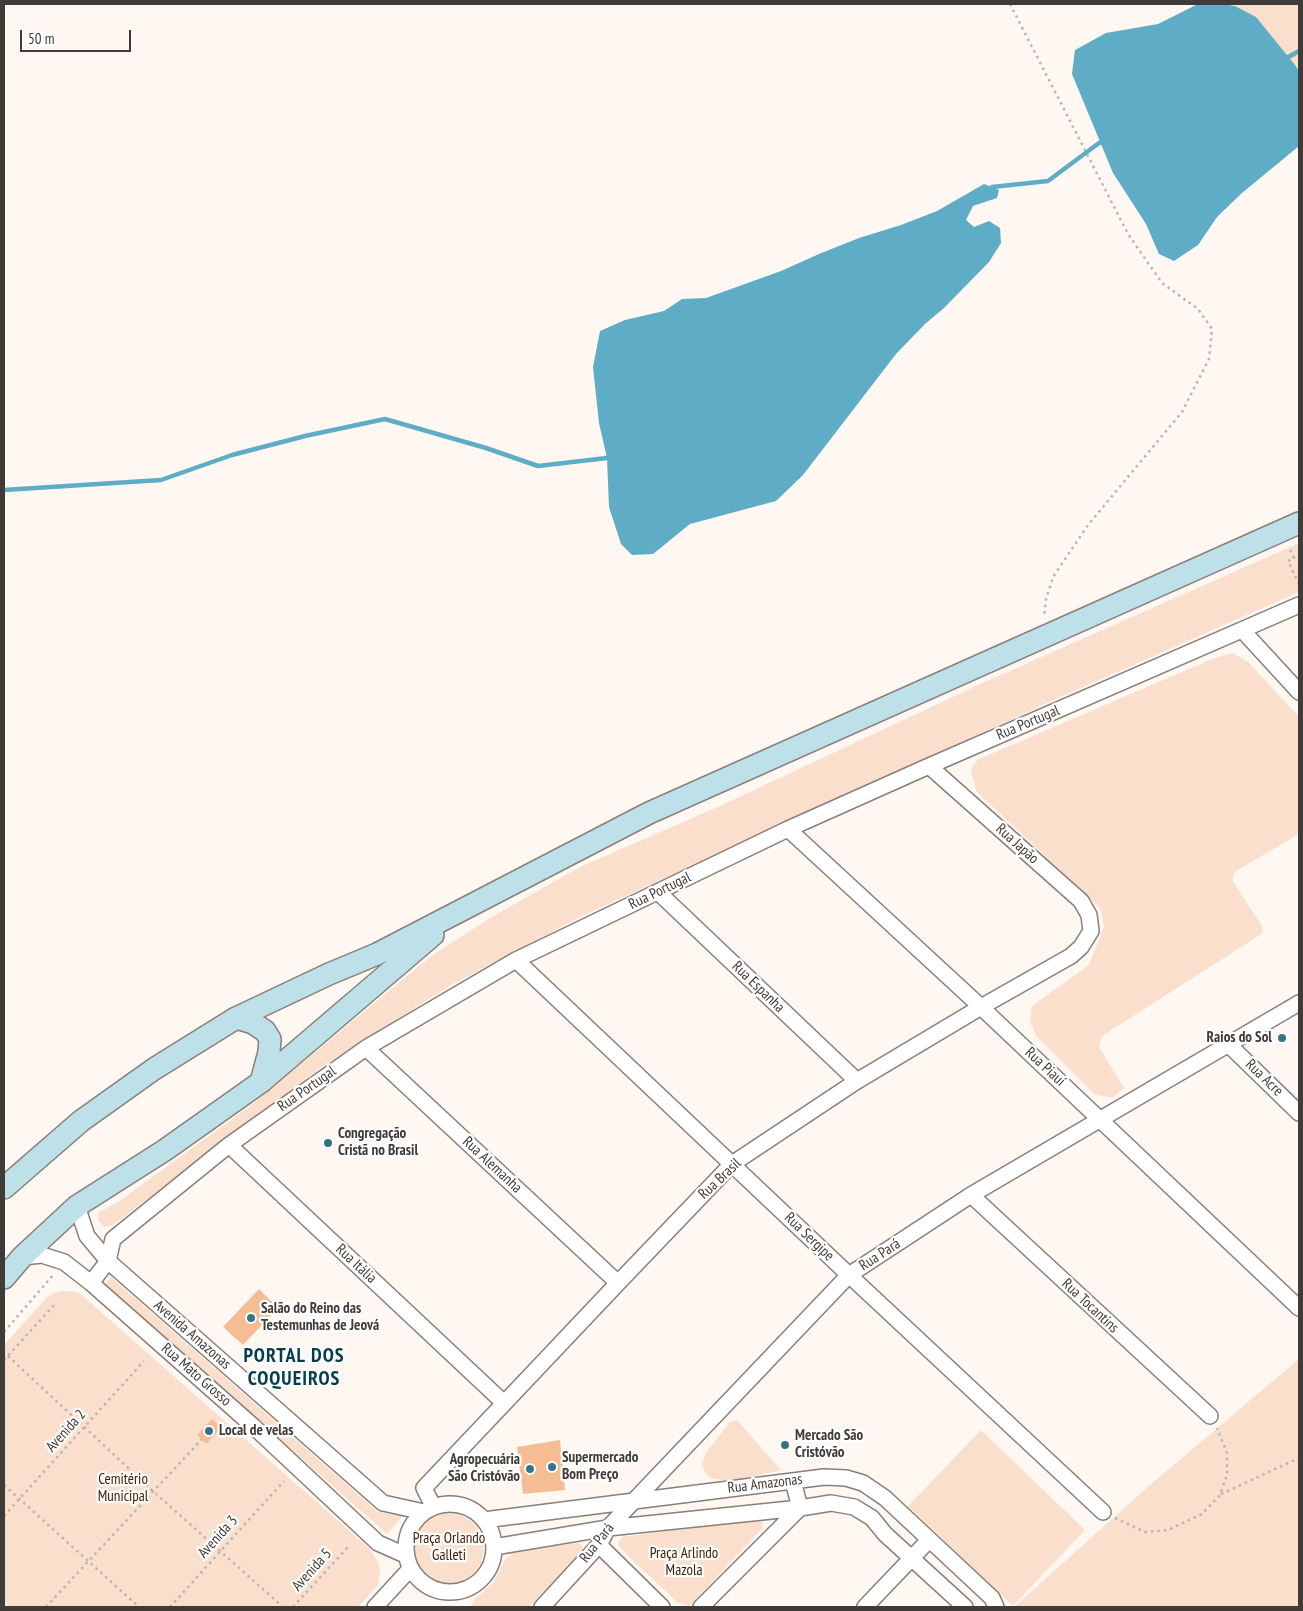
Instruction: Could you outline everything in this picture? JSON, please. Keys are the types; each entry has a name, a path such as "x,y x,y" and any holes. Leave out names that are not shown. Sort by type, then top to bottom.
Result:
{"main road":[{"path":"4,1188 81,1121 154,1069 236,1018 329,974 377,954 458,914 649,813 1299,523"},
{"path":"4,1278 22,1257 77,1206 165,1150 261,1082 458,914"},
{"path":"236,1018 253,1023 265,1031 270,1039 269,1052 261,1082"}],"street":[{"name":"Rua Portugal","path":"91,1283 108,1261 113,1239 229,1145 366,1048 516,960 788,829 1299,605"},
{"path":"1243,631 1299,692"},
{"name":"Rua Japão","path":"929,766 1081,901 1089,915 1091,931"},
{"name":"Rua Piauí","path":"788,829 981,1007 1299,1308"},
{"name":"Rua Espanha","path":"658,892 857,1081"},
{"name":"Rua Brasil","path":"428,1509 424,1488 732,1164 857,1081 1071,956 1081,947 1091,931"},
{"name":"Rua Sergipe","path":"516,960 1103,1512"},
{"name":"Rua Pará","path":"542,1607 599,1545 608,1528 849,1275 971,1195 1299,1003"},
{"name":"Rua Acre","path":"1228,1044 1299,1113"},
{"name":"Rua Alemanha","path":"366,1048 618,1283"},
{"name":"Rua Itália","path":"229,1145 504,1403"},
{"name":"Rua Tocantins","path":"971,1195 1210,1416"},
{"name":"Avenida Amazonas","path":"77,1206 87,1236 108,1261 383,1504 428,1509"},
{"name":"Rua Mato Grosso","path":"22,1257 42,1255 64,1262 91,1283 253,1426 378,1543 408,1562"},
{"name":"Rua Amazonas","path":"484,1520 824,1477 846,1478 863,1483 885,1498 992,1598 996,1607"},
{"path":"701,1607 800,1508 793,1481"},
{"path":"456,1503 466,1506 484,1520 493,1537 494,1547 492,1560 487,1572 479,1582 468,1589 455,1592 444,1600 418,1580 408,1562 405,1542 408,1531 415,1520 428,1509 444,1504 456,1503"},
{"name":"Rua Amazonas","path":"494,1547 608,1528 800,1508 831,1503 854,1507 872,1518 885,1534 911,1559 965,1607"},
{"path":"885,1534 905,1516"},
{"path":"865,1607 929,1540"},
{"path":"599,1545 662,1607"},
{"path":"375,1607 408,1562"}],"path":[{"path":"1010,4 1128,234 1162,282 1198,309 1212,329 1209,359 1182,412 1088,524 1053,577 1046,599 1042,638"},
{"path":"1290,550 1294,558 1288,561 1299,584"},
{"path":"4,1332 64,1262"},
{"path":"4,1360 56,1303"},
{"path":"8,1356 154,1492 283,1607"},
{"name":"Avenida 2","path":"4,1516 144,1361"},
{"path":"1210,1416 1227,1453 1227,1475 1220,1495"},
{"path":"46,1607 202,1440"},
{"path":"1103,1512 1145,1532 1168,1530 1202,1514 1220,1495 1299,1458"},
{"name":"Avenida 3","path":"170,1607 284,1481"},
{"path":"4,1485 139,1607"},
{"name":"Avenida 5","path":"294,1607 348,1547"}],"green space":[{"path":"1235,4 1299,4 1299,71 1256,17 1235,6"},
{"path":"1299,543 1299,592 1047,703 584,915 451,985 324,1065 113,1225 104,1227 98,1220 98,1213 118,1202 249,1107 430,957 490,918 580,867 720,806 976,686"},
{"path":"1233,653 1248,662 1299,717 1299,834 1236,871 1232,880 1262,926 1263,933 1102,1036 1099,1047 1124,1088 1112,1098 1094,1094 1037,1037 1030,1021 1032,1006 1089,965 1104,927 1101,909 977,792 971,770 977,760 1212,659"},
{"path":"111,1277 378,1512 403,1516 387,1534 105,1284"},
{"name":"Cemitério Municipal","path":"62,1291 78,1292 84,1297 371,1550 378,1563 380,1572 378,1585 358,1607 4,1607 4,1345 47,1297"},
{"path":"1299,1359 1299,1607 1014,1607 1150,1485"},
{"path":"737,1420 781,1470 741,1479 723,1480 710,1478 704,1471 702,1464 705,1454 730,1422"},
{"path":"981,1430 1085,1530 1013,1606 908,1506"},
{"name":"Praça Orlando Galleti","path":"449,1513 462,1516 474,1523 481,1535 484,1548 481,1561 474,1573 462,1580 449,1583 436,1580 424,1573 417,1561 414,1548 417,1535 424,1523 436,1516"},
{"name":"Praça Arlindo Mazola","path":"761,1519 763,1528 689,1606 678,1603 621,1549 618,1543 622,1537"},
{"path":"578,1543 583,1547 580,1554 529,1607 471,1607 474,1600 493,1583 505,1560 516,1551"}],"water":[{"path":"1198,4 1235,6 1256,17 1295,65 1299,71 1299,146 1242,193 1217,217 1198,245 1174,261 1159,254 1146,224 1113,173 1072,74 1075,50 1106,33 1158,24"},
{"path":"984,184 999,190 997,198 973,206 966,220 974,227 989,221 1000,228 1001,243 989,262 896,354 803,475 776,501 690,524 653,554 632,555 621,544 609,507 607,458 599,423 593,367 600,331 625,320 664,311 682,299 706,298 781,271 859,238 937,211"}],"building":[{"name":"Salão do Reino das Testemunhas de Jeová","path":"259,1289 278,1308 243,1345 223,1327"},
{"name":"Local de velas","path":"212,1419 222,1427 206,1444 197,1435"},
{"path":"560,1440 565,1490 523,1494 517,1447"}],"waterway":[{"path":"1285,59 1299,51"},
{"path":"988,190 992,187 1048,181 1103,142"},
{"path":"4,490 161,480 232,455 305,436 385,419 486,448 538,466 607,458 610,455"}],"place":[{"name":"Raios do Sol","path":"1282,1038"},
{"name":"Congregação Cristã no Brasil","path":"328,1143"},
{"name":"Salão do Reino das Testemunhas de Jeová","path":"251,1318"},
{"name":"Local de velas","path":"209,1431"},
{"name":"Mercado São Cristóvão","path":"785,1445"},
{"name":"Supermercado Bom Preço","path":"552,1467"},
{"name":"Agropecuária São Cristóvão","path":"530,1469"}],"district":[{"name":"PORTAL DOS COQUEIROS","path":"294,1368"}]}
